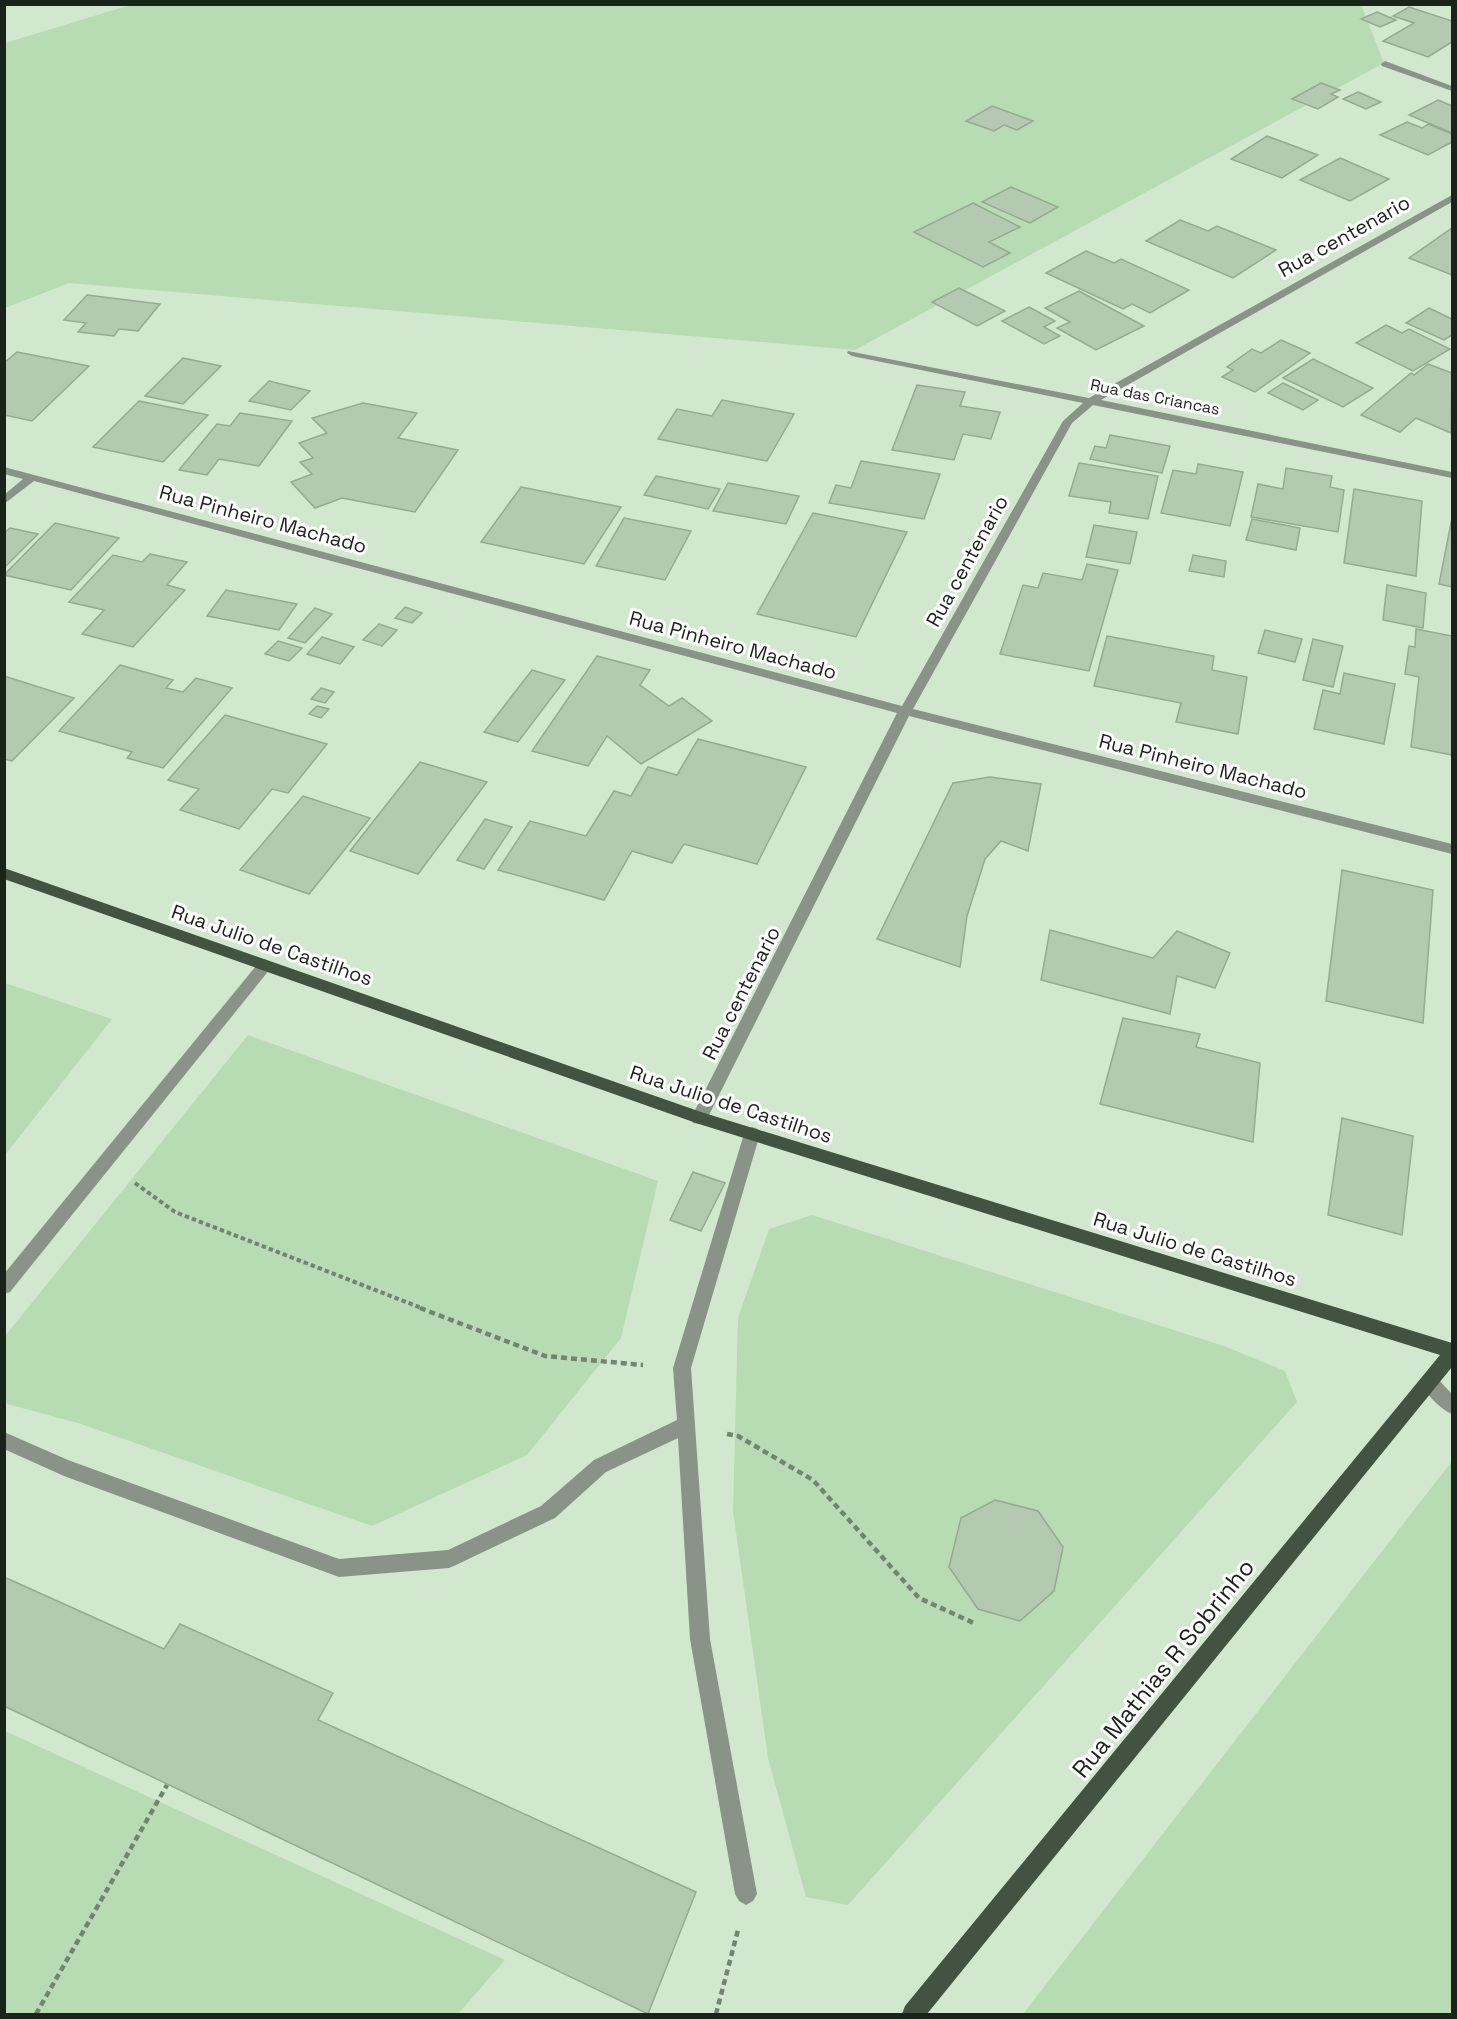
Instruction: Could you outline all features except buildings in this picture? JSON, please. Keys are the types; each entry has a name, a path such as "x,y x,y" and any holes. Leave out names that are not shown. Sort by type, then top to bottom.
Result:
{"main road":[{"name":"Rua Julio de Castilhos","path":"4,873 699,1118 1452,1353"},
{"name":"Rua Mathias R Sobrinho","path":"914,2014 1452,1353"}],"street":[{"path":"1385,64 1452,88"},
{"name":"Rua centenario","path":"699,1118 905,711 1068,421 1092,401 1452,198"},
{"name":"Rua das Criancas","path":"852,353 1452,475"},
{"name":"Rua Pinheiro Machado","path":"4,470 905,711 1452,849"},
{"path":"4,501 32,477"},
{"path":"4,1287 105,1161 189,1062 265,965"},
{"path":"746,1894 700,1639 682,1368 752,1134"},
{"path":"1429,1382 1452,1406"},
{"path":"4,1440 64,1467 339,1568 449,1559 548,1512 600,1466 685,1425"}],"path":[{"path":"105,1161 175,1212 545,1356 682,1368"},
{"path":"685,1425 738,1436 813,1480 920,1598 976,1624"},
{"path":"36,2014 167,1785"},
{"path":"716,2014 746,1894"}],"green space":[{"path":"1361,4 1384,63 855,350 69,283 5,308 5,43 130,5"},
{"path":"4,983 112,1019 5,1155"},
{"path":"248,1035 658,1181 621,1338 527,1455 372,1526 78,1423 7,1404 5,1336"},
{"path":"812,1215 1224,1346 1285,1371 1297,1402 848,1905 806,1897 768,1758 733,1511 738,1318 769,1229"},
{"path":"1452,1461 1452,2014 1023,2014"},
{"path":"5,1731 505,1960 458,2014 5,2014"}]}
